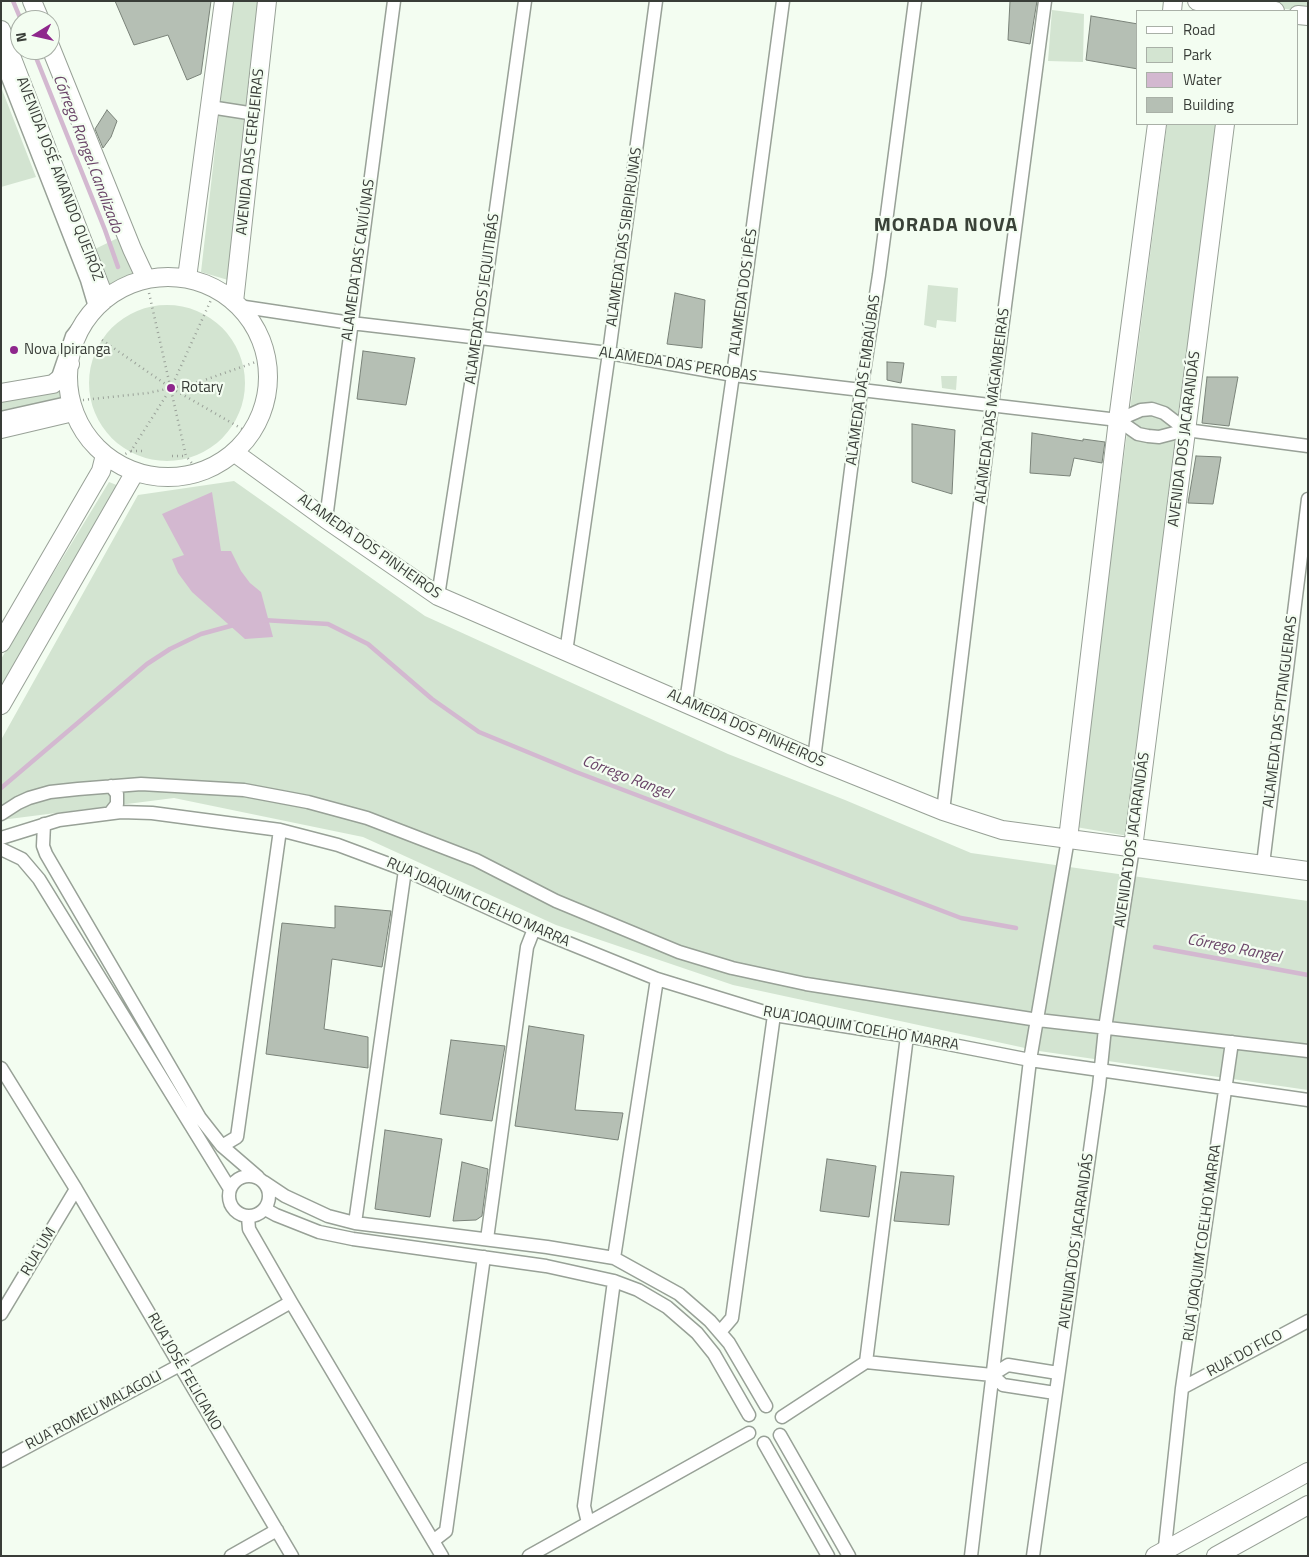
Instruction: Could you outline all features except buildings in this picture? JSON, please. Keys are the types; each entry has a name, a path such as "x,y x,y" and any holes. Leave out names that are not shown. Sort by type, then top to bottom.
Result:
{"street":[{"path":"187,278 224,1"},
{"name":"AVENIDA DAS CEREJEIRAS","path":"236,304 267,1"},
{"name":"ALAMEDA DAS CAVIÚNAS","path":"326,518 394,1"},
{"name":"ALAMEDA DOS JEQUITIBÁS","path":"438,596 478,339 525,1"},
{"name":"ALAMEDA DAS SIBIPIRUNAS","path":"566,652 609,353 656,1"},
{"name":"ALAMEDA DOS IPÊS","path":"686,702 733,375 783,1"},
{"name":"ALAMEDA DAS EMBAÚBAS","path":"814,759 861,391 879,275 915,1"},
{"name":"ALAMEDA DAS MAGAMBEIRAS","path":"943,811 992,405 1045,1"},
{"path":"1198,1 1268,10"},
{"name":"AVENIDA JOSÉ AMANDO QUEIRÓZ","path":"1,30 105,299"},
{"path":"1,60 87,280 94,307 72,336 56,381"},
{"path":"56,60 146,279"},
{"path":"210,107 255,114"},
{"path":"970,1556 1030,1060 1068,839 1118,420 1157,125"},
{"name":"AVENIDA DOS JACARANDÁS","path":"1033,1556 1105,1028 1133,848 1225,125"},
{"path":"166,277 187,278 216,288 246,314 259,335 267,358 268,385 263,411 251,434 235,452 218,465 200,473 167,478 135,472 109,458 90,439 72,407 69,383 70,364 76,339 88,317 105,299 124,287 146,279 166,277"},
{"name":"ALAMEDA DAS PEROBAS","path":"236,304 351,323 609,353 733,375 1118,420 1138,434 1148,436 1159,437 1186,430 1308,446"},
{"path":"1,393 53,384 62,377 70,364"},
{"path":"1,418 72,407"},
{"path":"1,429 72,407"},
{"path":"1118,420 1141,410 1152,410 1164,412 1186,430"},
{"name":"ALAMEDA DOS PINHEIROS","path":"235,452 438,596 814,759 943,811 1002,830 1308,871"},
{"path":"1,643 109,458"},
{"path":"1,705 135,472"},
{"name":"ALAMEDA DAS PITANGUEIRAS","path":"1263,864 1308,499"},
{"path":"1,814 24,800 50,792 141,784 244,790 308,802 367,818 476,860 556,901 679,952 732,968 806,984 1038,1020 1308,1052"},
{"path":"110,813 117,804 117,794 111,786"},
{"name":"RUA JOAQUIM COELHO MARRA","path":"1,838 59,820 121,812 152,813 280,830 338,845 405,870 534,929 657,979 774,1015 907,1036 1030,1060 1225,1088 1182,1388 1161,1554"},
{"path":"44,824 46,854 200,1118 222,1146 261,1179 284,1196 328,1216 355,1223 547,1247 614,1258 679,1294 710,1321 730,1343 766,1406"},
{"path":"222,1146 237,1137 280,830"},
{"path":"1,849 22,859 39,879 230,1189"},
{"path":"355,1223 405,870"},
{"path":"487,1239 527,947 534,929"},
{"path":"614,1258 657,979"},
{"path":"720,1332 732,1318 774,1015"},
{"path":"866,1362 907,1036"},
{"path":"1232,1042 1225,1088 1308,1100"},
{"name":"RUA JOSÉ FELICIANO","path":"1,1068 76,1189 292,1556"},
{"path":"250,1175 261,1179 270,1195 265,1208 254,1216 248,1217 235,1212 229,1199 230,1189 236,1180 250,1175"},
{"name":"RUA UM","path":"1,1314 76,1189"},
{"path":"265,1208 276,1215 319,1232 353,1239 546,1266 614,1281 638,1290 667,1307 697,1333 714,1354 749,1414 747,1427 749,1433 758,1442 764,1443 776,1440 783,1430 782,1417 778,1411 766,1406 760,1406 749,1414"},
{"path":"248,1217 249,1229 442,1556"},
{"path":"433,1541 446,1531 484,1257"},
{"path":"588,1523 584,1506 614,1281"},
{"name":"RUA ROMEU MALAGOLI","path":"1,1461 180,1365 291,1302"},
{"name":"RUA DO FICO","path":"1182,1388 1308,1321"},
{"path":"782,1417 866,1362 992,1375 1003,1385 1055,1393"},
{"path":"992,1375 1008,1365 1058,1373"},
{"path":"529,1556 749,1433"},
{"path":"764,1443 829,1556 847,1552 780,1435"},
{"path":"1161,1554 1308,1472"},
{"path":"1216,1556 1308,1505"},
{"path":"230,1556 277,1530"}],"path":[{"path":"146,279 186,456 200,473"},
{"path":"131,451 171,388 216,288"},
{"path":"102,340 171,388 251,434"},
{"path":"72,407 199,382 267,358"},
{"path":"109,458 131,451 144,451"},
{"path":"172,456 186,456"}],"green space":[{"path":"232,1 260,1 228,280 201,272"},
{"path":"1228,1 1308,1 1308,12"},
{"path":"1052,10 1084,14 1083,62 1048,61"},
{"path":"1,87 36,177 1,187"},
{"path":"1167,125 1222,125 1128,836 1076,827"},
{"path":"124,235 139,272 120,279 106,288 95,249"},
{"path":"928,285 958,288 956,322 937,320 936,328 924,325"},
{"path":"167,305 197,311 210,318 222,328 232,340 239,353 245,383 239,413 232,426 222,438 210,448 197,455 167,461 137,455 124,448 112,438 102,426 95,413 89,383 95,353 102,340 112,328 124,318 137,311"},
{"path":"941,376 957,376 956,390 942,388"},
{"path":"65,384 71,404 1,422 1,401"},
{"path":"234,481 425,616 728,754 845,800 971,853 1308,901 1308,1090 1039,1051 733,985 556,925 363,837 174,798 1,820 1,740 138,495"},
{"path":"109,482 124,488 1,693 1,659"}],"water":[{"path":"212,492 221,551 231,551 241,571 250,583 261,592 273,637 245,639 192,592 178,573 172,559 184,555 162,514"}],"waterway":[{"name":"Córrego Rangel Canalizado","path":"13,1 17,10"},
{"name":"Córrego Rangel Canalizado","path":"37,60 118,267"},
{"name":"Córrego Rangel","path":"263,620 328,624 368,644 432,699 479,732 576,772 961,918 1016,928"},
{"path":"1,788 147,664 170,649 201,634 234,625"},
{"name":"Córrego Rangel","path":"1155,947 1308,975"}],"place":[{"name":"Nova Ipiranga","path":"14,350"},
{"name":"Rotary","path":"171,388"}],"district":[{"name":"MORADA NOVA","path":"946,226"}]}
